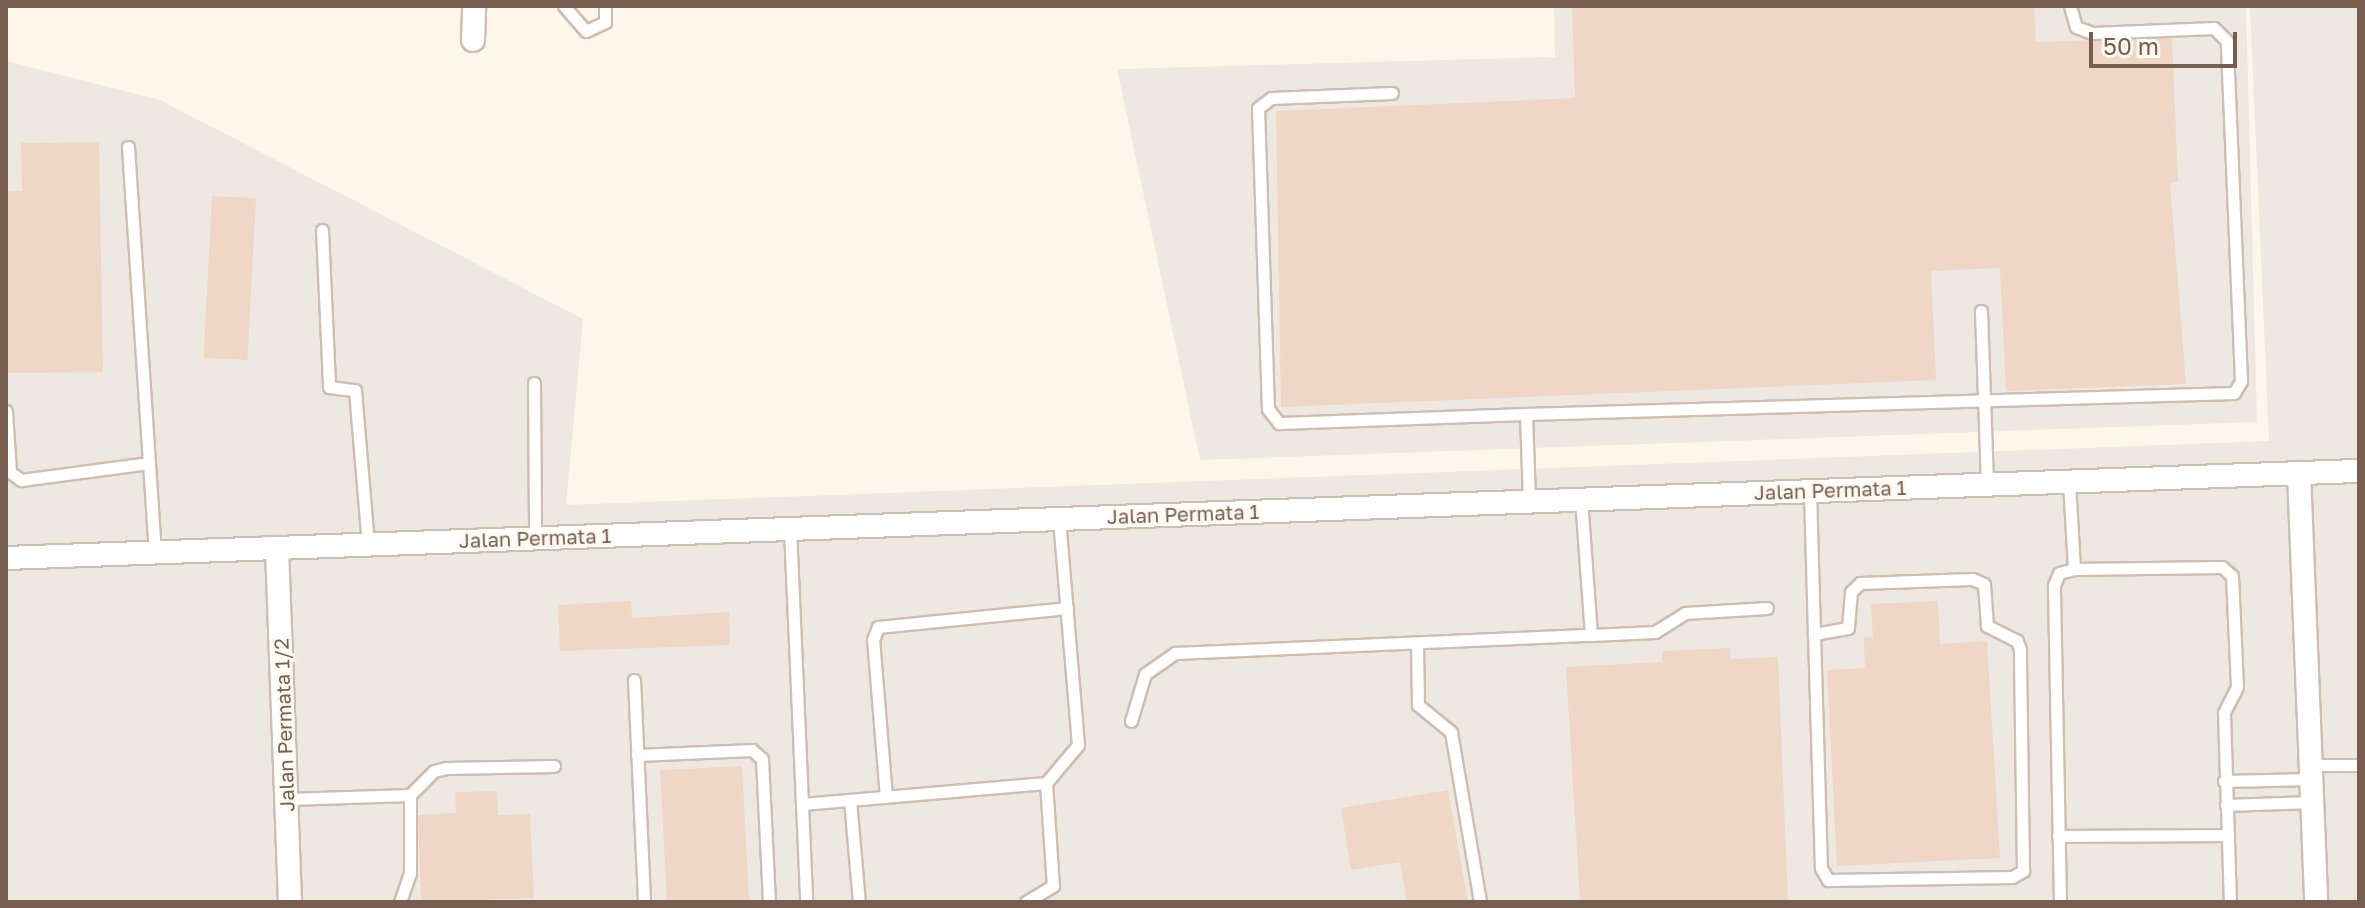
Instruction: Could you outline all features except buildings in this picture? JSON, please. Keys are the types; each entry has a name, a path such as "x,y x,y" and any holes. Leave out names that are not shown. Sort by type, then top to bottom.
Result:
{"street":[{"path":"473,40 474,6"},
{"name":"Jalan Permata 1","path":"6,558 2359,471"},
{"path":"2299,473 2316,902"},
{"name":"Jalan Permata 1/2","path":"277,548 290,902"}],"lane":[{"path":"564,6 586,31 605,22 605,6"},
{"path":"1392,93 1271,98 1258,108 1268,409 1279,423 2234,393 2241,381 2227,41 2214,28 2092,33 2076,27 2070,6"},
{"path":"128,147 155,552"},
{"path":"322,230 329,387 355,390 368,544"},
{"path":"1981,311 1987,485"},
{"path":"534,383 535,538"},
{"path":"6,411 10,472 21,480 149,463"},
{"path":"1526,414 1529,502"},
{"path":"2069,482 2074,569"},
{"path":"1810,491 1814,634 1821,868 1828,880 2012,877 2023,871 2020,649 2017,641 1987,626 1984,584 1972,579 1860,583 1851,592 1848,628 1841,633 1814,634"},
{"path":"1581,500 1591,635"},
{"path":"1026,902 1053,886 1046,783 1078,745 1059,519"},
{"path":"790,529 806,902"},
{"path":"2060,902 2054,585 2059,573 2074,569 2222,567 2232,576 2237,687 2224,713 2230,902"},
{"path":"886,797 873,640 878,627 1067,608"},
{"path":"1131,721 1145,674 1175,653 1655,632 1685,613 1767,608"},
{"path":"1417,643 1418,705 1451,732 1480,902"},
{"path":"634,680 644,902"},
{"path":"637,755 752,750 762,759 769,902"},
{"path":"2224,781 2359,765"},
{"path":"287,799 410,795 434,771 446,768 554,766"},
{"path":"802,804 1046,783"},
{"path":"400,902 410,873 410,795"},
{"path":"850,800 859,902"},
{"path":"2226,805 2312,802"},
{"path":"2058,836 2228,835"}],"shaded area":[{"path":"1554,6 2246,6 2257,422 1200,460 1117,69 1555,57"},
{"path":"2250,6 2359,6 2359,902 6,902 6,61 160,100 583,319 566,505 2269,441"}]}
